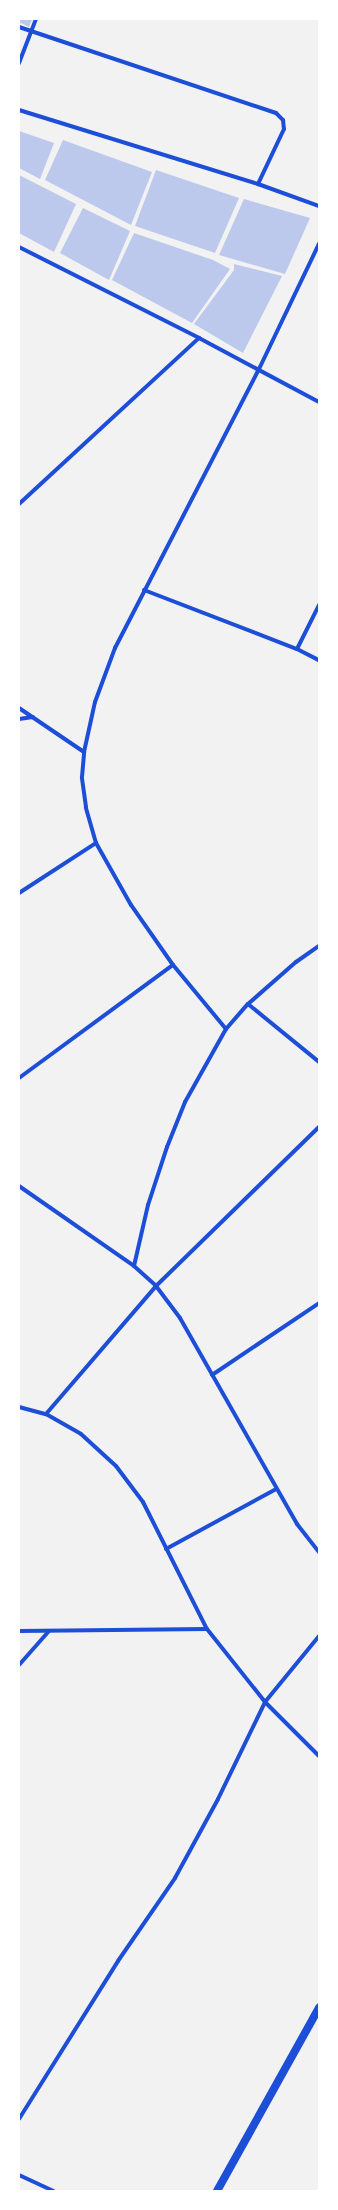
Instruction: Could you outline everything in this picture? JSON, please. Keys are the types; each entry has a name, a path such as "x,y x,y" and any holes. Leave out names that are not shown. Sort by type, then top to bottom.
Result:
{"main road":[{"path":"217,2191 319,2008"}],"street":[{"path":"19,63 36,19"},
{"path":"19,27 276,113 283,120 284,130 258,184"},
{"path":"19,110 258,184 319,206"},
{"path":"226,1029 173,964 131,905 96,843 86,807 82,778 84,752 95,702 115,648 259,369 319,244"},
{"path":"19,247 259,369 319,402"},
{"path":"19,504 198,338"},
{"path":"144,590 297,649 319,660"},
{"path":"297,649 319,605"},
{"path":"19,708 84,752"},
{"path":"19,718 33,717"},
{"path":"19,893 96,843"},
{"path":"134,1266 148,1205 167,1146 185,1102 226,1029 248,1004 296,962 319,946"},
{"path":"19,1078 173,964"},
{"path":"248,1004 319,1062"},
{"path":"46,1414 156,1286 319,1127"},
{"path":"19,1186 134,1266 156,1286 180,1318 297,1524 319,1552"},
{"path":"212,1375 319,1303"},
{"path":"19,1407 46,1414 82,1434 116,1466 143,1502 207,1629 265,1702 319,1756"},
{"path":"166,1549 276,1489"},
{"path":"19,1631 207,1629"},
{"path":"19,1665 49,1631"},
{"path":"19,2119 118,1961 175,1878 218,1799 265,1702 319,1636"},
{"path":"19,2175 54,2191"}],"building":[{"path":"19,19 32,19 29,27 19,22"},
{"path":"19,131 54,143 40,179 19,168"},
{"path":"63,140 152,172 131,225 45,180"},
{"path":"156,170 239,198 215,253 135,226"},
{"path":"19,175 76,204 54,252 19,233"},
{"path":"244,199 310,218 285,274 219,255"},
{"path":"83,208 130,231 109,280 60,253"},
{"path":"134,233 213,260 230,269 192,323 112,280"},
{"path":"234,264 282,276 243,353 194,324 234,270"}]}
